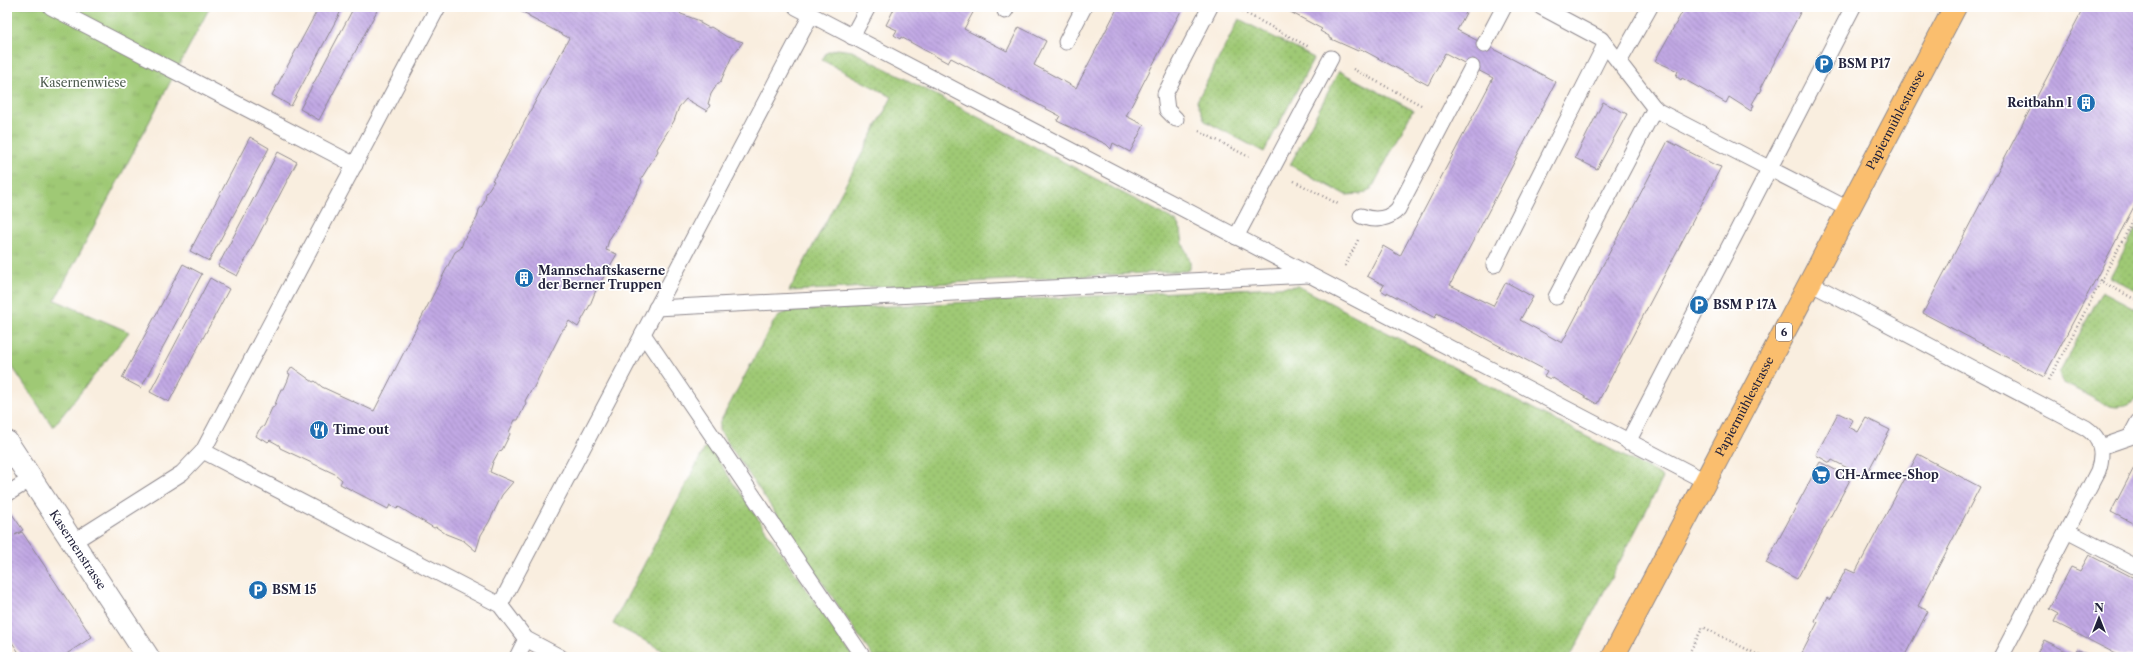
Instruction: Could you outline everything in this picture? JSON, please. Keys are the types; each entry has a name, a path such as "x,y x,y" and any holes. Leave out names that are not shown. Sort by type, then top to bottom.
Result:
{"main road":[{"name":"Papiermühlestrasse","path":"1613,657 1954,7"}],"street":[{"name":"Kasernenstrasse","path":"7,442 148,657"}],"lane":[{"path":"51,7 355,166"},
{"path":"73,542 182,473 203,452 438,7"},
{"path":"796,7 1705,481"},
{"path":"852,37 868,7"},
{"path":"1066,42 1084,7"},
{"path":"1176,119 1167,110 1165,94 1210,7"},
{"path":"1484,45 1504,7"},
{"path":"1541,7 1601,38 1655,108 1848,209"},
{"path":"1619,62 1650,7"},
{"path":"1628,442 1768,168 1853,7"},
{"path":"500,605 810,15"},
{"path":"1494,265 1605,45"},
{"path":"1236,237 1330,58"},
{"path":"1365,217 1387,218 1398,209 1472,67"},
{"path":"1556,297 1655,108"},
{"path":"656,308 1310,275"},
{"path":"1810,283 2038,402 2094,433 2103,455 2098,471 2001,657"},
{"path":"643,334 863,657"},
{"path":"2101,447 2130,436 2138,422"},
{"path":"203,452 500,605 526,639 560,657"},
{"path":"7,494 31,479"},
{"path":"2067,531 2138,568"},
{"path":"517,657 526,639"}],"path":[{"path":"2038,402 2138,211"},
{"path":"1334,288 1365,217"},
{"path":"2100,281 2138,301"},
{"path":"1687,657 1703,627 1762,657"}],"green space":[{"name":"Kasernenwiese","path":"7,7 210,7 55,300 129,332 53,427 7,359"},
{"path":"1239,19 1314,58 1264,152 1205,121 1197,101"},
{"path":"837,49 852,51 1176,221 1181,230 1183,244 1190,261 1190,269 1186,271 789,291 892,97 822,60 826,53"},
{"path":"1339,71 1413,110 1371,190 1361,194 1346,195 1290,165"},
{"path":"2138,224 2138,291 2110,277"},
{"path":"1298,286 1660,475 1663,478 1570,657 873,657 719,430 719,424 773,323 780,315 789,311"},
{"path":"2102,291 2138,310 2138,398 2127,405 2119,407 2106,405 2062,382 2059,373"},
{"path":"706,446 710,449 853,657 676,657 613,624"}],"building":[{"path":"319,7 343,7 291,106 272,95"},
{"path":"354,7 379,7 319,120 300,109"},
{"name":"Mannschaftskaserne der Berner Truppen","path":"510,7 674,7 681,14 700,21 700,23 709,28 711,27 727,37 743,42 732,56 720,83 718,83 711,94 708,104 710,105 707,111 686,99 679,107 674,121 641,179 642,182 634,198 609,240 606,250 617,254 596,290 578,327 569,321 563,329 533,389 525,401 526,403 518,420 515,420 502,450 499,451 493,462 490,472 513,482 502,495 481,535 476,551 464,541 446,534 436,527 434,528 399,507 397,509 390,505 388,509 340,484 342,480 335,474 280,448 279,445 270,440 268,442 256,436 259,430 264,426 281,389 284,389 290,374 288,373 292,367 322,387 374,411 455,252 461,248 464,239 477,218 479,210 484,203 485,195 494,181 492,180 497,174 569,38 529,17 529,15"},
{"path":"895,7 902,7 909,10 911,7 976,7 964,29 1007,51 1019,27 1033,34 1046,41 1034,65 1076,88 1118,7 1183,7 1126,116 1144,125 1130,152 1113,143 1111,149 1106,144 1057,121 1060,116 951,58 948,63 901,37 900,39 894,35 897,30 886,25"},
{"path":"1281,7 1469,7 1457,30 1556,82 1450,285 1493,306 1506,282 1533,297 1520,320 1562,343 1668,141 1721,167 1597,404 1551,377 1550,379 1544,376 1547,371 1437,313 1435,318 1387,292 1387,294 1381,290 1384,285 1367,276 1383,246 1400,256 1493,78 1445,53 1428,85 1359,48 1358,51 1329,38 1329,36 1320,31 1322,29"},
{"path":"1685,7 1803,7 1761,88 1760,93 1759,92 1752,104 1754,105 1751,111 1729,97 1726,103 1682,78 1681,80 1676,76 1678,71 1655,61"},
{"name":"Reitbahn I","path":"2084,7 2138,7 2138,199 2044,377 1923,313"},
{"path":"1603,102 1627,114 1597,169 1575,158"},
{"path":"250,137 269,148 209,261 190,251"},
{"path":"278,152 297,162 237,276 218,266"},
{"path":"183,264 202,274 141,388 122,378"},
{"path":"210,278 229,289 169,402 150,392"},
{"path":"1838,413 1853,420 1849,427 1858,432 1866,418 1890,430 1865,477 1832,460 1830,463 1816,455"},
{"path":"1918,454 1980,487 1918,606 1928,611 1904,657 1809,657 1802,653 1818,622 1815,621 1817,616 1827,598 1830,600 1846,569 1855,573"},
{"path":"2138,460 2138,526 2111,512"},
{"path":"1820,462 1851,478 1797,579 1766,563"},
{"path":"12,514 23,530 15,535 22,532 92,637 62,657 22,657 7,635 7,517"},
{"path":"2089,555 2138,580 2138,657 2122,657 2054,622 2058,614 2049,609 2071,567 2080,571"},
{"path":"2044,640 2074,655 2077,649 2093,657 2035,657"}],"place":[{"name":"BSM P17","path":"1824,64"},
{"name":"Reitbahn I","path":"2086,103"},
{"name":"Mannschaftskaserne der Berner Truppen","path":"524,278"},
{"name":"BSM P 17A","path":"1699,305"},
{"name":"Time out","path":"319,430"},
{"name":"CH-Armee-Shop","path":"1821,475"},
{"name":"BSM 15","path":"258,590"}]}
